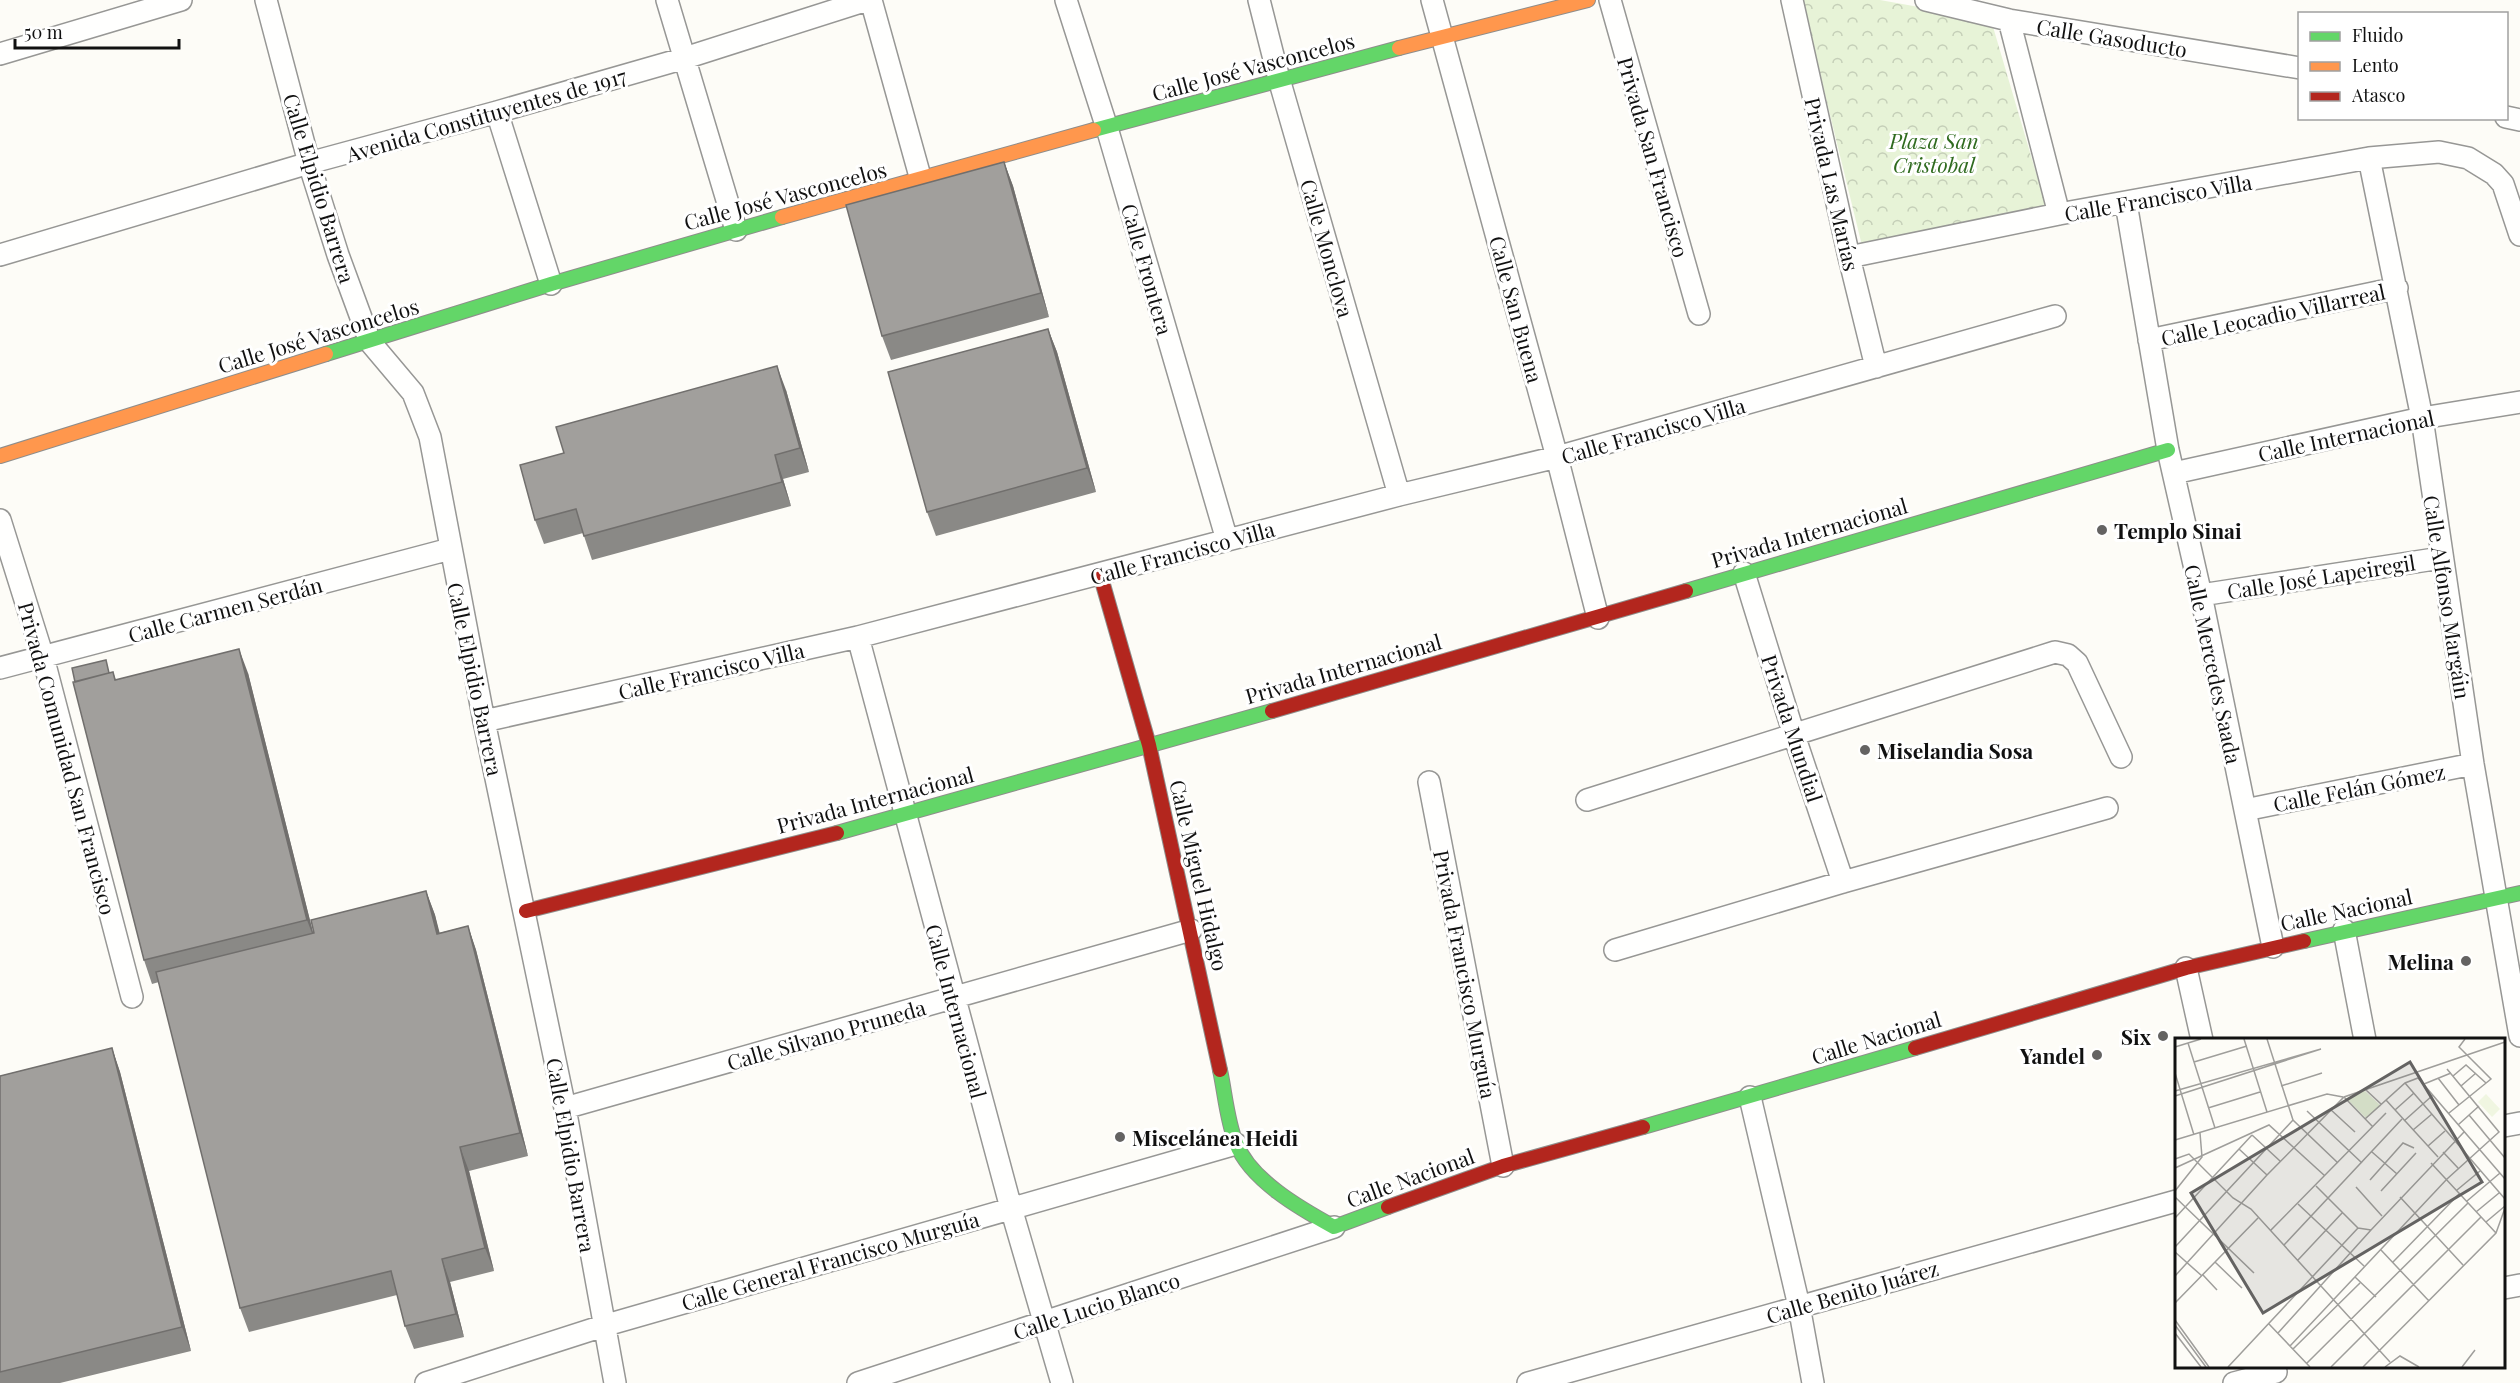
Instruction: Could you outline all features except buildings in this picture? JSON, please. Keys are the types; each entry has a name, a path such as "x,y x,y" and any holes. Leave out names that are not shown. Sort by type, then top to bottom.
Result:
{"street":[{"path":"0,54 181,0"},
{"name":"Calle Elpidio Barrera","path":"266,0 309,163 338,255 370,342 405,382 418,402 430,437 484,721 526,911 565,1108 615,1383"},
{"path":"668,0 736,230"},
{"path":"869,0 921,180"},
{"name":"Avenida Constituyentes de 1917","path":"0,255 309,163 685,58 869,0"},
{"name":"Calle Frontera","path":"1066,0 1107,128 1227,540"},
{"name":"Calle Monclova","path":"1259,0 1279,79 1399,495"},
{"name":"Calle San Buena","path":"1432,0 1557,457 1598,618"},
{"name":"Calle José Vasconcelos","path":"0,456 550,284 736,230 1279,79 1588,0"},
{"name":"Privada San Francisco","path":"1610,0 1699,314"},
{"name":"Privada Las Marías","path":"1792,0 1876,367"},
{"name":"Calle Gasoducto","path":"1926,0 2009,20 2298,68"},
{"path":"2009,20 2059,214"},
{"path":"497,112 550,284"},
{"name":"Calle Francisco Villa","path":"1849,257 2059,214 2369,158 2439,152 2468,158 2494,174 2503,184 2520,236"},
{"name":"Calle Alfonso Margáin","path":"2369,158 2422,418 2473,764 2520,1036"},
{"name":"Calle Mercedes Saada","path":"2126,203 2168,450 2201,595 2273,946"},
{"name":"Calle Leocadio Villarreal","path":"2149,340 2397,288"},
{"name":"Calle Francisco Villa","path":"484,721 858,636 1399,495 1557,457 2055,316"},
{"name":"Calle Internacional","path":"2174,473 2422,418 2520,402"},
{"name":"Privada Internacional","path":"526,911 904,815 1598,618 1744,573 2168,450"},
{"name":"Privada Comunidad San Francisco","path":"0,520 43,657 132,997"},
{"name":"Calle Carmen Serdán","path":"0,668 450,549"},
{"name":"Calle José Lapeiregil","path":"2201,595 2441,558"},
{"name":"Privada Mundial","path":"1744,573 1794,735 1843,882"},
{"name":"Calle Miguel Hidalgo","path":"1100,574 1149,745 1236,1144 1263,1181"},
{"name":"Calle Internacional","path":"858,636 904,815 1011,1208 1062,1383"},
{"path":"1587,800 2055,652 2062,652 2077,663 2121,757"},
{"name":"Calle Felán Gómez","path":"2245,810 2473,764"},
{"name":"Privada Francisco Murguía","path":"1429,782 1503,1166"},
{"path":"1615,950 1843,882 2107,808"},
{"name":"Calle Nacional","path":"1263,1181 1293,1204 1334,1227 1503,1166 1750,1097 2186,968 2344,930 2520,893"},
{"name":"Calle Silvano Pruneda","path":"565,1108 1191,930"},
{"path":"2344,930 2365,1038"},
{"path":"2186,968 2202,1038"},
{"path":"1750,1097 1799,1306 1813,1383"},
{"path":"2505,1126 2520,1123"},
{"name":"Calle General Francisco Murguía","path":"426,1383 603,1326 1236,1144"},
{"name":"Calle Benito Juárez","path":"1528,1383 2175,1201"},
{"name":"Calle Lucio Blanco","path":"858,1383 1334,1227"},
{"path":"2505,1288 2520,1285"},
{"path":"2234,1383 2277,1374"}],"green space":[{"name":"Plaza San Cristobal","path":"1802,0 1880,0 1991,20 2052,227 1865,258"}],"traffic: fast":[{"path":"1094,130 1399,48"},
{"path":"326,354 551,284 782,217"},
{"path":"1686,591 2168,450"},
{"path":"837,833 1272,711"},
{"path":"2304,941 2520,893"},
{"path":"1643,1127 1915,1048"},
{"path":"1220,1070 1228,1116 1236,1143 1243,1156 1264,1181 1292,1202 1334,1227 1388,1207"}],"traffic: slow":[{"path":"1399,48 1588,0"},
{"path":"782,217 1094,130"},
{"path":"0,456 326,354"}],"traffic: jam":[{"path":"1100,574 1149,745 1220,1070"},
{"path":"1272,711 1686,591"},
{"path":"526,911 837,833"},
{"path":"1915,1048 2186,968 2304,941"},
{"path":"1388,1207 1503,1166 1643,1127"}],"place":[{"name":"Templo Sinai","path":"2102,530"},
{"name":"Miselandia Sosa","path":"1865,750"},
{"name":"Melina","path":"2466,961"},
{"name":"Six","path":"2163,1036"},
{"name":"Yandel","path":"2097,1055"},
{"name":"Miscelánea Heidi","path":"1120,1137"}]}
